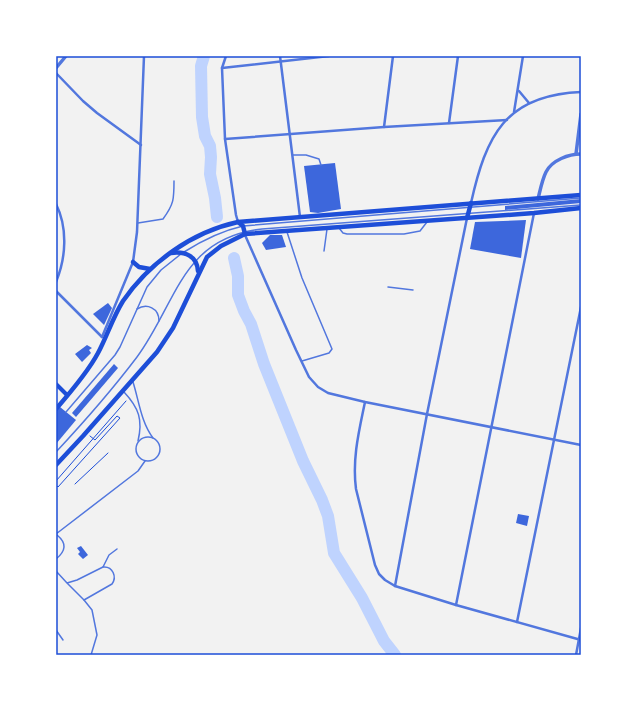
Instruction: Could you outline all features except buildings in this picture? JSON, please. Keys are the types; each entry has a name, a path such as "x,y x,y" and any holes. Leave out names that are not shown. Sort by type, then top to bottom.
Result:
{"main road":[{"path":"57,405 67,395 94,359 103,338 124,301 150,269 170,253 194,238 218,227 238,222 300,218 333,213 581,197"},
{"path":"468,215 470,205"},
{"path":"56,465 157,352 173,328 198,273 207,257 244,230 286,231 429,220 468,215 534,213 581,208"},
{"path":"238,222 244,230"},
{"path":"170,253 182,253 189,255 196,261 198,273"},
{"path":"133,262 138,267 150,269"},
{"path":"56,384 67,395"}],"street":[{"path":"56,68 66,56"},
{"path":"56,291 103,338 133,262 138,223 144,56"},
{"path":"226,56 222,68 225,139 238,222"},
{"path":"280,56 300,218"},
{"path":"222,68 328,56"},
{"path":"384,127 393,56"},
{"path":"449,123 458,56"},
{"path":"514,112 519,90 523,56"},
{"path":"56,73 88,105 141,146"},
{"path":"519,90 529,103"},
{"path":"470,205 476,180 486,150 495,134 514,112 529,103 545,97 560,93 581,92"},
{"path":"576,154 581,114"},
{"path":"225,139 384,127 507,120"},
{"path":"538,199 546,171 552,164 562,158 581,154"},
{"path":"56,204 63,228 64,242 63,261 56,282"},
{"path":"456,605 534,213"},
{"path":"395,586 427,414 468,215"},
{"path":"244,230 309,377 318,387 328,393 364,402 581,445"},
{"path":"517,622 581,307"},
{"path":"364,402 354,463 356,489 375,565 379,574 395,586 456,605 580,639"},
{"path":"576,655 581,628"}],"lane":[{"path":"292,155 306,155 319,159 321,165"},
{"path":"138,223 163,219 170,209 174,198 174,181"},
{"path":"56,452 95,409 137,358 159,322 176,288 188,270 211,247 233,235 244,230 470,205 581,197"},
{"path":"66,412 120,347 147,287 161,270 182,253 205,239 228,229 244,230 468,215 581,205"},
{"path":"338,227 343,233 346,234 404,234 420,231 429,220"},
{"path":"324,251 327,228"},
{"path":"286,231 302,278 332,348 329,353 302,361"},
{"path":"388,287 414,290"},
{"path":"137,309 145,306 154,308 159,316 159,322"},
{"path":"122,391 129,398 138,412 141,424 136,448 139,456 145,461 153,460 159,455 159,443 148,431 133,380"},
{"path":"137,444 142,439 149,437 153,438"},
{"path":"56,559 62,553 64,546 62,539 56,534 138,471 145,461"},
{"path":"103,567 109,555 117,549"},
{"path":"67,583 78,580 103,567 110,568 115,576 112,584 84,600"},
{"path":"56,571 92,610 96,635 91,655"},
{"path":"56,630 63,640"}],"path":[{"path":"56,481 129,398"},
{"path":"56,485 58,487 120,418 117,416 95,440 90,436"},
{"path":"75,484 108,453"}],"waterway":[{"path":"204,56 201,66 202,117 205,136 210,146 210,174 217,217"},
{"path":"234,258 238,276 238,295 251,324 264,364 303,461 328,516 334,553 362,598 384,641 395,655"}]}
